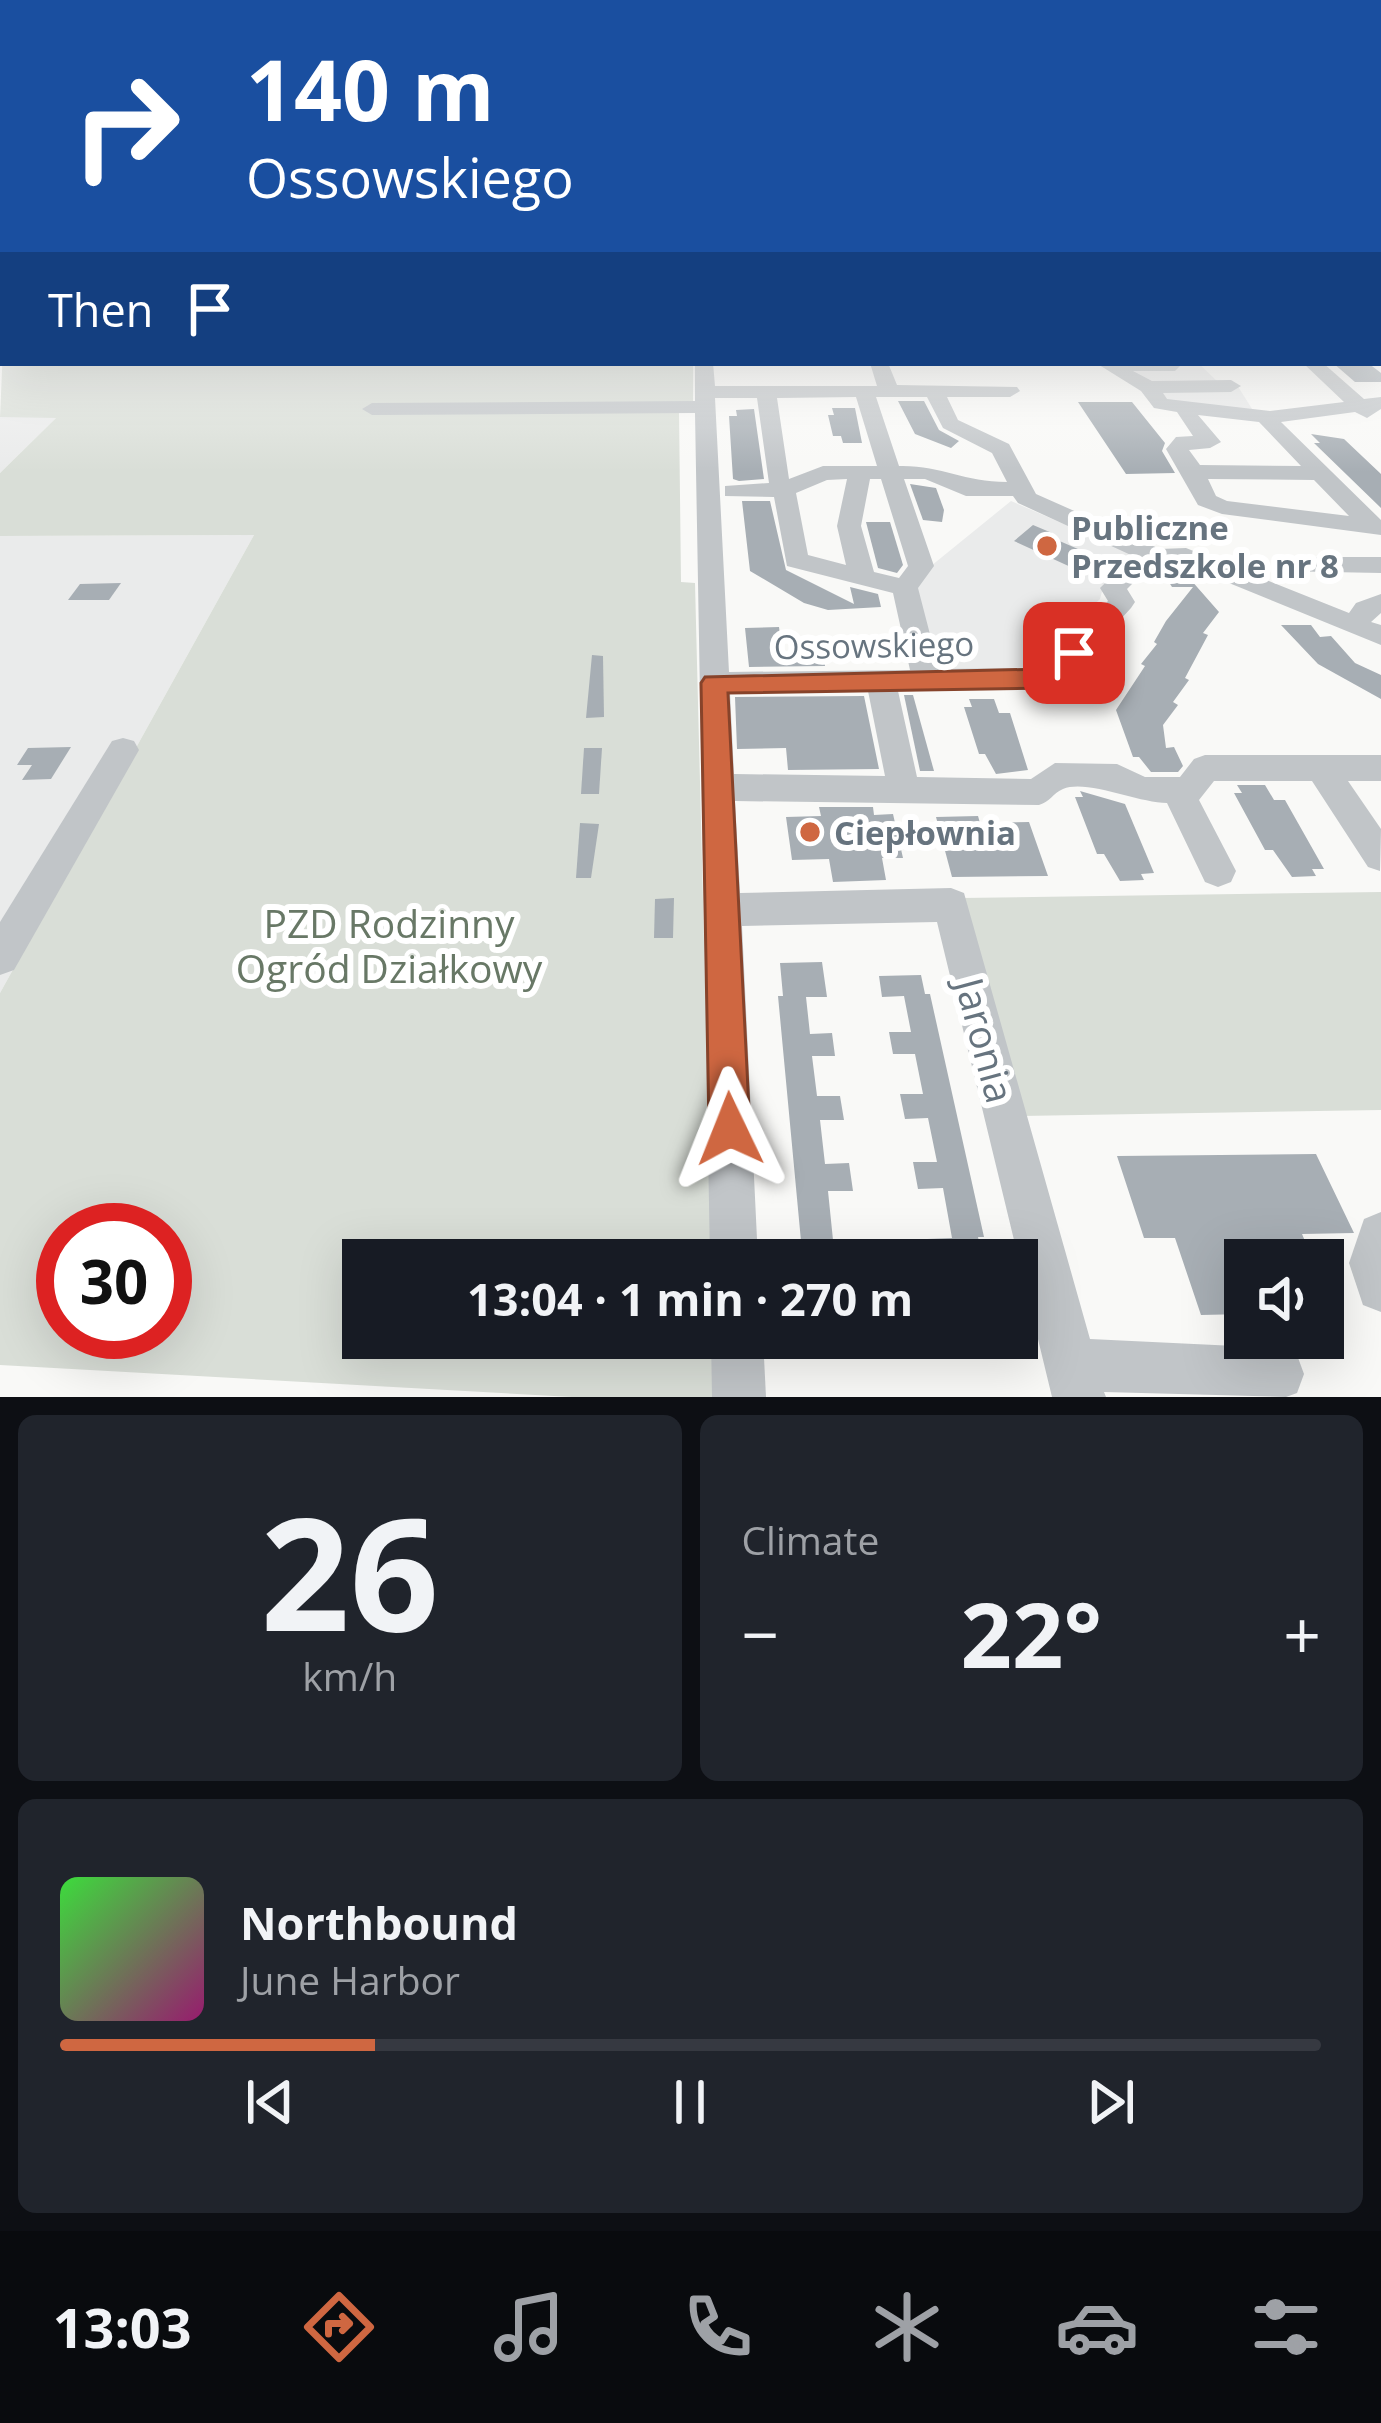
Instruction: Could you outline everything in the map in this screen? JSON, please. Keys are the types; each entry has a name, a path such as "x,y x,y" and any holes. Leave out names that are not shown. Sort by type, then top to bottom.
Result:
{"street":[{"path":"880,366 889,392"},
{"path":"1110,366 1155,396 1193,409 1270,417 1371,405"},
{"path":"1316,366 1371,405 1381,424"},
{"path":"777,392 813,372"},
{"path":"1155,396 1231,386"},
{"path":"701,388 733,1239"},
{"path":"372,409 701,388 1010,391"},
{"path":"934,391 950,424 1001,449 1026,498 1159,558 1177,553 1368,630 1366,610 1381,603"},
{"path":"777,392 778,480 784,490 796,560 905,588"},
{"path":"864,392 921,566 905,588 927,681"},
{"path":"1193,409 1186,414 1210,442 1184,442 1177,449 1206,500 1222,507 1378,529"},
{"path":"1270,417 1269,422 1378,529"},
{"path":"733,491 784,490 823,473 890,472 928,472 966,489 1022,489"},
{"path":"1194,472 1321,473"},
{"path":"860,473 849,526 862,577"},
{"name":"Ossowskiego","path":"715,683 1051,678 1122,602 1114,588 1139,562 1159,558"},
{"path":"1287,566 1381,565"},
{"path":"881,682 904,790"},
{"path":"0,957 124,750"},
{"path":"718,787 1039,792 1055,776 1117,777 1141,790 1189,790 1205,769 1381,769"},
{"path":"1322,769 1380,856"},
{"path":"1178,790 1218,871"},
{"name":"Jaronia","path":"722,910 951,905 1075,1380"},
{"path":"1381,1236 1372,1264 1381,1287"},
{"path":"738,1359 739,1397"},
{"path":"1075,1380 1278,1374"}],"shaded area":[{"path":"1107,366 1201,366 1218,382 1237,385 1259,420 1156,407 1137,382"},
{"path":"0,417 57,417 0,473"},
{"path":"1011,501 1135,555 1103,588 1100,599 1031,667 936,671 915,591 926,570"},
{"path":"254,535 0,993 0,536"}],"green space":[{"name":"PZD Rodzinny Ogród Działkowy","path":"2,366 693,366 693,410 679,411 681,582 695,583 711,1239 342,1239 342,1359 715,1359 716,1397 572,1397 0,1365 0,993 254,535 0,536 0,473 56,418 0,417"},
{"path":"1381,892 1381,1110 1021,1116 962,898"}],"building":[{"path":"1336,366 1372,366 1381,373 1381,382 1355,382"},
{"path":"898,401 924,401 939,430 959,441 951,448 915,434"},
{"path":"1078,402 1132,402 1165,443 1162,451 1175,473 1126,474"},
{"path":"832,408 855,408 862,443 843,443 841,436 833,436 828,415 834,415"},
{"path":"754,409 764,479 739,481 733,479 729,416 737,416 736,410"},
{"path":"1311,434 1344,439 1381,474 1381,508 1314,443 1320,443"},
{"path":"910,484 936,488 944,510 942,522 923,520"},
{"path":"742,501 770,501 786,570 854,604 850,587 878,594 881,607 828,610 804,603 750,571"},
{"path":"866,522 890,522 903,565 897,573 878,568"},
{"name":"Publiczne Przedszkole nr 8","path":"1033,525 1101,559 1086,574 1014,541"},
{"path":"1162,571 1183,571 1219,612 1203,633 1208,635 1185,678 1189,680 1163,725 1166,748 1174,747 1183,766 1178,772 1151,772 1139,757 1133,757 1116,710 1145,666 1141,664 1157,644 1166,621 1193,587 1172,587"},
{"path":"121,583 109,600 68,600 80,584"},
{"path":"1281,625 1311,625 1320,637 1331,636 1355,663 1381,675 1381,699 1318,664"},
{"path":"779,627 783,658 824,657 825,666 749,667 745,628"},
{"path":"592,655 603,656 604,717 586,718"},
{"path":"904,695 913,695 934,771 920,771"},
{"path":"864,696 879,769 788,770 786,748 737,749 735,697"},
{"path":"969,699 994,699 999,713 1010,713 1028,770 996,774 985,754 979,754 964,707 972,707"},
{"path":"71,747 51,779 22,780 32,765 17,765 28,748"},
{"path":"584,748 602,748 599,794 581,794"},
{"path":"1237,785 1265,785 1274,800 1285,800 1324,869 1312,869 1316,876 1292,877 1273,850 1265,850 1234,793 1242,793"},
{"path":"1080,791 1125,804 1154,873 1141,874 1144,880 1120,881 1104,854 1097,854 1075,797 1083,797"},
{"name":"Ciepłownia","path":"819,807 873,807 874,815 893,814 903,858 882,858 886,880 833,882 829,859 792,860 786,817 821,816"},
{"path":"978,816 980,823 1029,822 1048,876 952,877 936,817"},
{"path":"580,823 599,824 591,878 576,878"},
{"path":"674,898 673,938 654,938 655,899"},
{"path":"822,962 827,997 806,997 810,1034 832,1033 835,1056 812,1056 817,1096 840,1096 844,1120 820,1120 825,1164 849,1163 853,1191 828,1191 833,1239 801,1239 778,996 783,996 780,963"},
{"path":"921,975 925,994 930,994 984,1237 927,1239 952,1238 943,1188 918,1189 913,1162 937,1162 928,1118 905,1119 900,1094 923,1094 915,1054 893,1054 889,1032 911,1032 904,996 882,997 879,976"},
{"path":"1316,1154 1354,1233 1302,1234 1304,1239 1224,1239 1224,1314 1201,1315 1175,1238 1144,1238 1117,1156"}],"place":[{"name":"Publiczne Przedszkole nr 8","path":"1047,546"},
{"name":"Ciepłownia","path":"810,832"}],"route":[{"path":"730,1129 715,683 1051,678 1074,653"}]}
